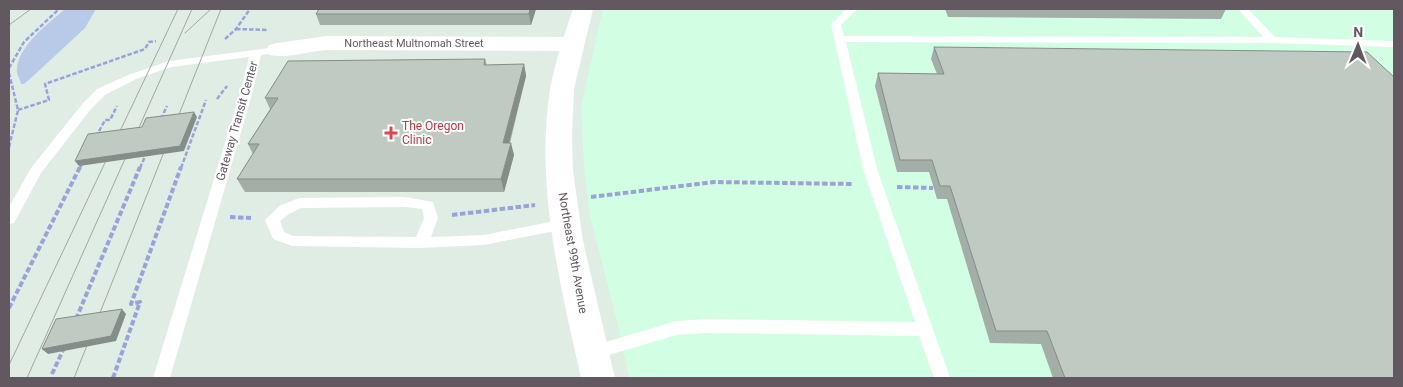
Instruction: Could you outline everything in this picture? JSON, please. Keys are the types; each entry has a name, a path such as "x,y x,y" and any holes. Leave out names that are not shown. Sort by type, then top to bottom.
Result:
{"street":[{"name":"Northeast 99th Avenue","path":"583,9 561,100 560,176 565,224 595,366"},
{"name":"Northeast Multnomah Street","path":"267,52 309,44 327,43 573,44"}],"lane":[{"path":"852,9 838,20 836,24 870,169 942,378"},
{"path":"1243,9 1272,40"},
{"path":"840,39 1272,40 1389,44 1394,54"},
{"name":"Gateway Transit Center","path":"9,219 36,171 87,106 101,92 132,76 168,64 220,56 267,52"},
{"name":"Gateway Transit Center","path":"161,378 246,94 267,52"},
{"path":"421,243 431,218 428,205 405,202 299,203 284,210 272,220 278,235 292,241 421,243 484,240 565,224"},
{"path":"595,366 676,328 706,326 925,329"}],"path":[{"path":"9,68 14,54 24,41 59,9"},
{"path":"250,9 236,29 262,30"},
{"path":"18,110 50,100 44,84 145,48 149,42 156,41"},
{"path":"9,73 18,110 9,147"},
{"path":"92,146 105,120 110,120 120,99"},
{"path":"113,378 140,302 131,304 206,100"},
{"path":"158,126 166,106"},
{"path":"73,326 150,144"},
{"path":"9,308 87,154"},
{"path":"52,374 65,344"}],"shaded area":[{"path":"65,9 96,9 85,28 31,78 24,84 21,84 17,71 23,52 35,36"},
{"path":"603,9 1394,9 1394,378 629,378 617,321 590,216 584,165 581,107"}],"building":[{"path":"319,9 530,9 529,14 316,14"},
{"path":"934,47 1367,52 1394,77 1394,378 1065,378 1047,331 996,331 950,186 940,186 932,160 900,160 878,73 944,74"},
{"name":"The Oregon Clinic","path":"485,59 484,65 524,64 503,143 511,143 501,179 237,179 259,144 248,144 278,98 265,98 288,61"},
{"path":"194,112 180,146 75,161 88,134 142,127 146,118"},
{"path":"122,309 111,336 42,349 56,319"}],"tram line":[{"path":"9,25 31,9"},
{"path":"9,365 178,9"},
{"path":"27,378 192,9"},
{"path":"185,33 211,9"},
{"path":"74,378 221,9"}],"place":[{"name":"The Oregon Clinic","path":"391,133"}]}
